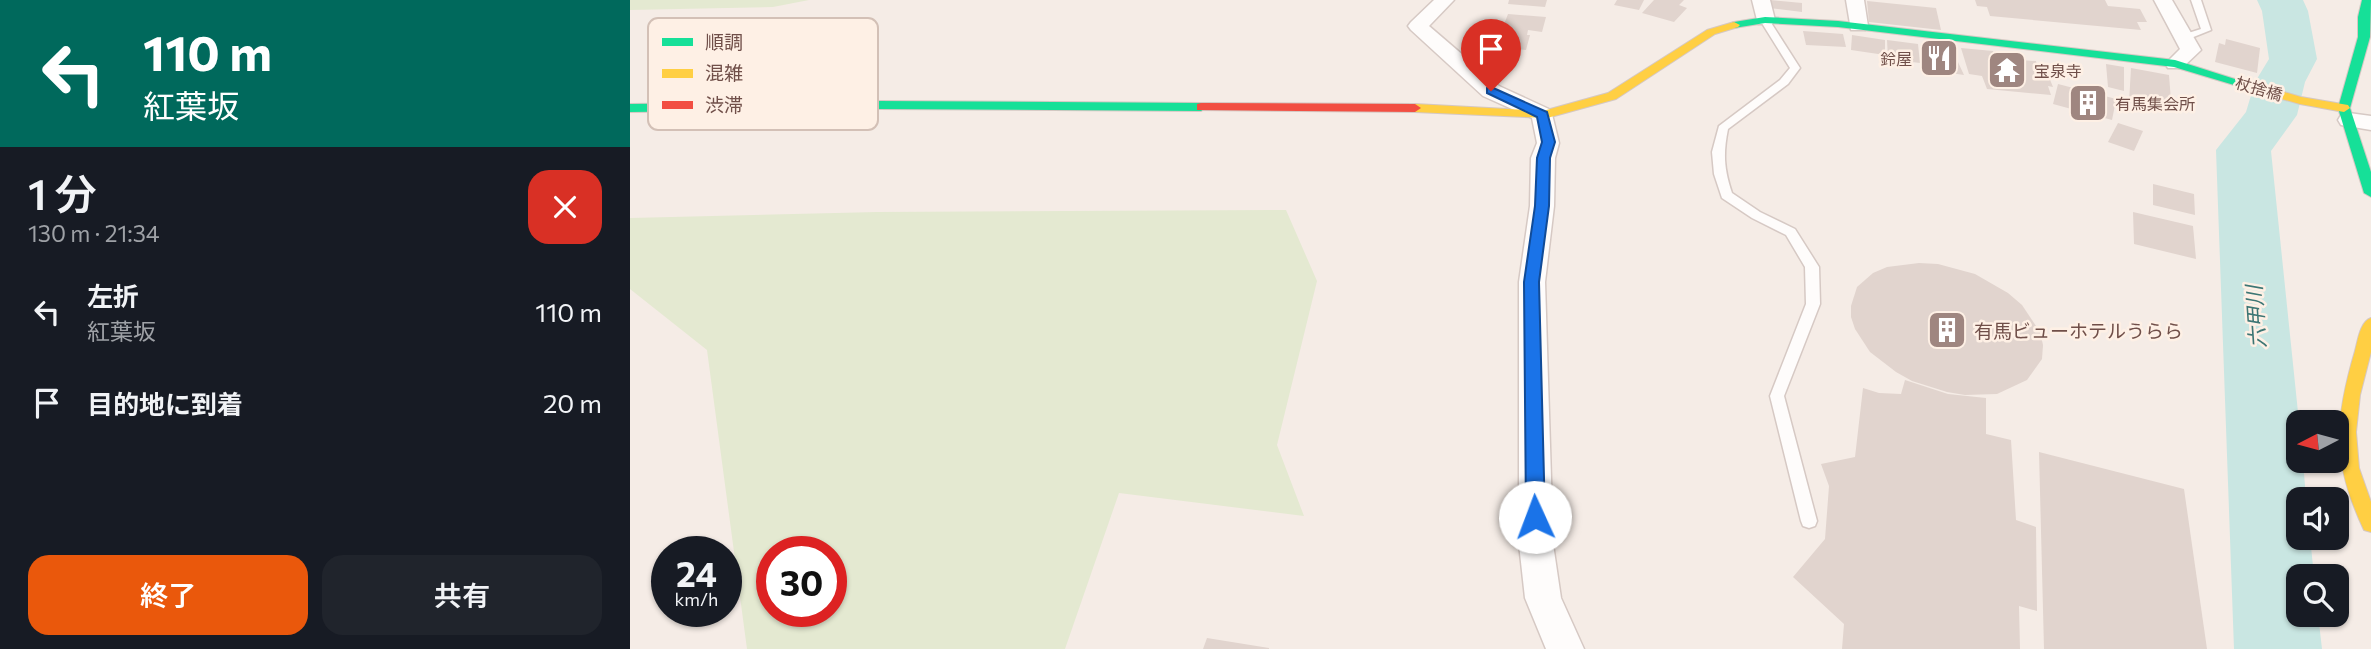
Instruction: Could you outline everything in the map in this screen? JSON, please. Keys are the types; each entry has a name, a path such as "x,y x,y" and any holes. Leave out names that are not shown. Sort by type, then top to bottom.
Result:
{"street":[{"path":"1445,0 1418,26 1425,36 1491,91 1543,115 1548,142 1543,158 1542,206 1532,282 1536,544 1543,598 1565,649"},
{"path":"1761,0 1765,20"},
{"path":"1855,0 1858,26"},
{"path":"2163,0 2191,50 2175,64"},
{"path":"2367,0 2360,18 2368,34 2355,117 2371,193"},
{"name":"杖捨橋","path":"878,105 1416,108 1543,115 1612,96 1712,32 1745,22 1765,20 1858,26 2175,64 2355,117"},
{"name":"杖捨橋","path":"630,108 648,108"},
{"path":"2371,324 2362,392 2347,431 2349,464 2371,524"}],"lane":[{"path":"2186,37 2206,30 2196,0"},
{"path":"1765,20 1796,68 1784,82 1723,128 1718,152 1726,195 1756,215 1791,232 1812,267 1813,304 1777,397 1809,521"}],"green space":[{"path":"630,0 809,0 773,7 630,10"},
{"path":"1286,210 1317,281 1277,445 1304,516 1119,493 1065,649 747,649 742,612 742,536 732,536 707,350 630,289 630,218 877,212"}],"building":[{"path":"1509,0 1547,0 1545,7 1508,4"},
{"path":"1617,0 1644,0 1639,10 1614,5"},
{"path":"1654,0 1684,0 1679,5 1687,8 1674,22 1642,13"},
{"path":"1770,0 1802,3 1802,12 1769,8"},
{"path":"1975,0 2105,0 2108,6 2140,9 2147,22 2137,22 2141,30 1990,16 1987,7 1977,6"},
{"path":"1867,1 1936,8 1941,30 1869,22"},
{"path":"1508,14 1546,17 1542,32 1528,30 1527,35 1530,35 1526,50 1487,46 1492,33 1508,34 1510,27 1503,27"},
{"path":"1803,31 1843,34 1846,47 1806,45"},
{"path":"1852,35 1885,40 1885,55 1851,50"},
{"path":"2226,39 2260,48 2257,73 2215,62 2219,43 2225,45"},
{"path":"1887,40 1918,44 1920,63 1888,59"},
{"name":"鈴屋","path":"1924,44 1951,47 1964,75 1923,69 1921,46 1924,47"},
{"name":"宝泉寺","path":"1961,48 1993,51 1995,57 2002,58 2001,53 2018,54 2020,60 2036,61 2037,65 2044,65 2053,87 2048,86 2051,95 1987,89 1982,76 1969,74"},
{"path":"2106,64 2124,67 2124,91 2108,87"},
{"path":"2131,68 2169,75 2171,101 2160,111 2129,103"},
{"name":"有馬集会所","path":"2058,84 2124,101 2123,107 2115,105 2112,120 2053,104"},
{"path":"2118,123 2143,131 2134,151 2108,142"},
{"path":"2153,184 2194,194 2195,215 2153,205"},
{"path":"2133,212 2193,226 2196,259 2134,244"},
{"name":"有馬ビューホテルうらら","path":"1919,263 1938,264 1975,274 2008,293 2022,305 2040,332 2043,345 2042,359 2027,380 1997,394 1965,395 1947,392 1912,381 1870,352 1855,329 1851,317 1851,306 1857,287 1873,273 1887,267"},
{"path":"1905,380 1948,394 1986,398 1986,434 2011,440 2016,520 2036,527 2037,611 2019,606 2020,649 1842,649 1844,624 1793,577 1825,539 1829,486 1821,464 1855,457 1863,388 1879,393 1901,394"},
{"path":"2039,452 2184,489 2207,649 2044,649"},
{"path":"1207,638 1269,648 1269,649 1203,649"}],"waterway":[{"name":"六甲川","path":"2278,649 2243,150 2271,115 2280,82 2293,59 2285,11 2280,0"}],"traffic: fast":[{"path":"2344,108 2364,37 2363,17 2367,0"},
{"path":"1734,25 1765,20 1838,24 2175,64 2254,87"},
{"path":"878,105 1201,107"},
{"path":"630,108 648,108"},
{"path":"2344,108 2371,193"}],"traffic: slow":[{"path":"1415,108 1543,115 1612,96 1711,32 1734,25"},
{"path":"2254,87 2300,100 2344,108"},
{"path":"2371,324 2356,377 2347,432 2352,475 2371,524"}],"traffic: jam":[{"path":"1201,107 1415,108"}],"place":[{"name":"鈴屋","path":"1939,58"},
{"name":"宝泉寺","path":"2007,70"},
{"name":"有馬集会所","path":"2088,103"},
{"name":"有馬ビューホテルうらら","path":"1947,330"}],"route":[{"path":"1491,91 1543,115 1548,142 1543,158 1542,206 1532,282 1535,517"}]}
